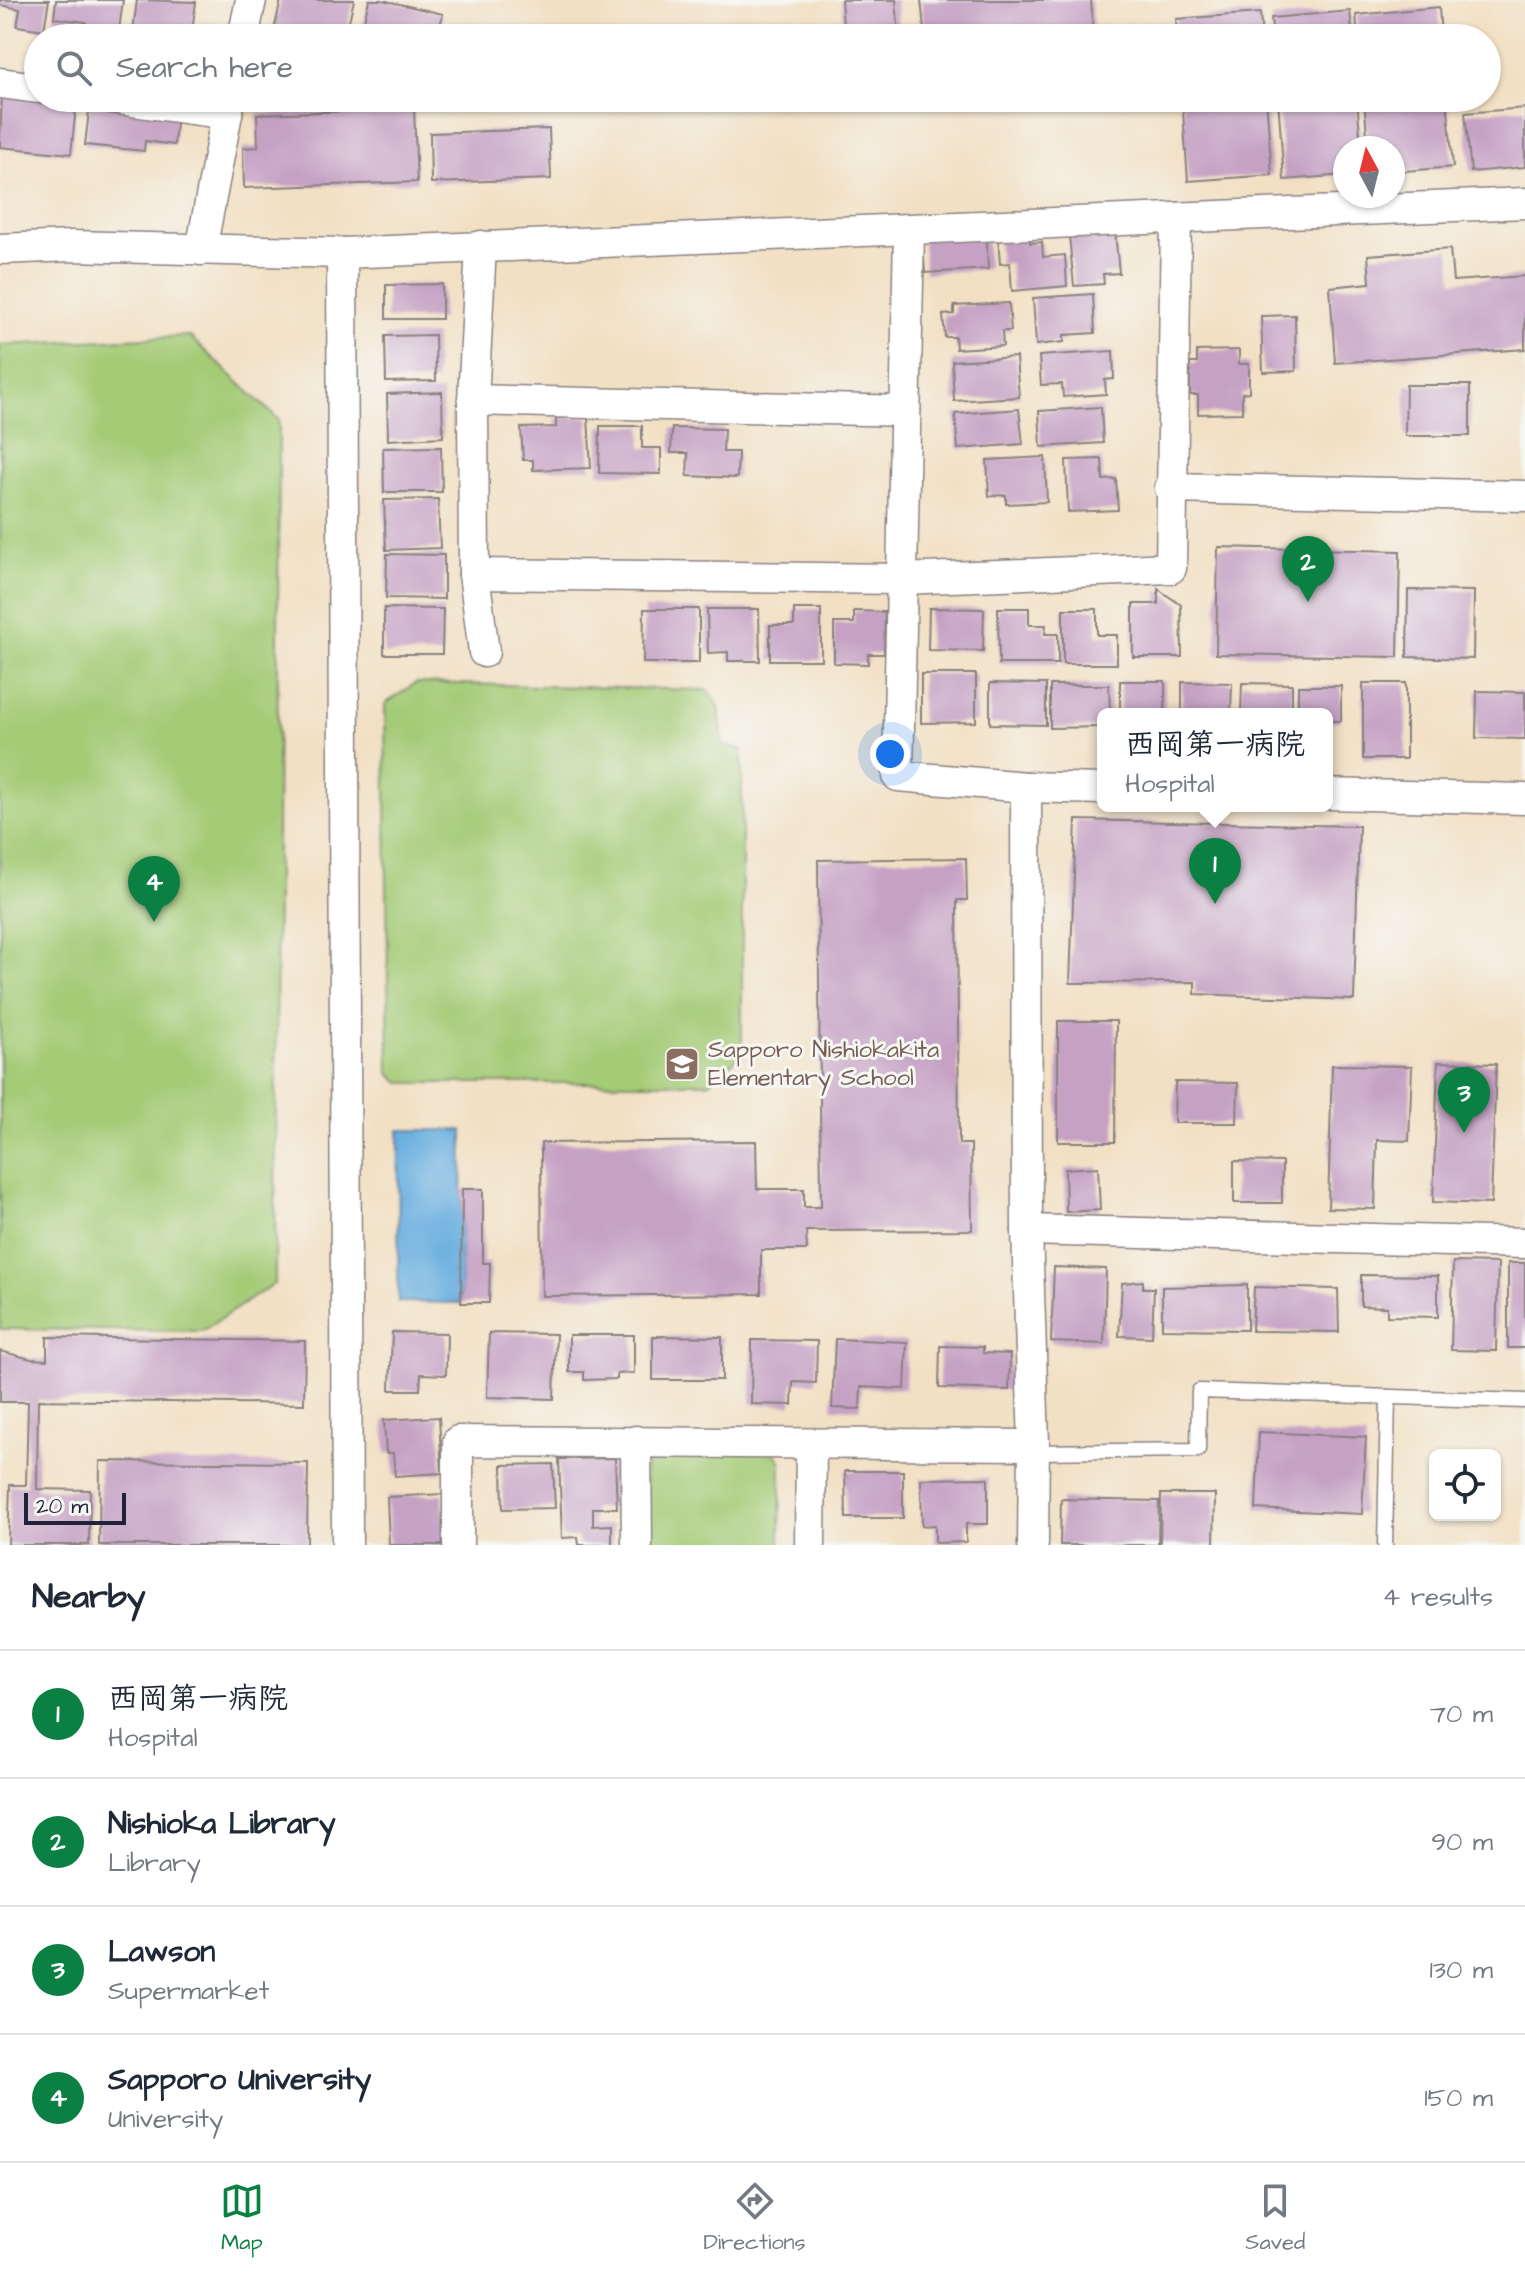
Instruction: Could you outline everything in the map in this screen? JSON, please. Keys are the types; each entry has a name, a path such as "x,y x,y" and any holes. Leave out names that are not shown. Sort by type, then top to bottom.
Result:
{"street":[{"path":"246,24 251,0"},
{"path":"0,83 24,86"},
{"path":"201,250 228,112"},
{"path":"0,249 72,246 342,253 1525,203"},
{"path":"474,574 901,579 1171,568 1176,218"},
{"path":"909,230 898,776 1026,787 1097,789"},
{"path":"481,246 473,400 474,574 484,652"},
{"path":"342,253 347,1545"},
{"path":"473,400 905,411"},
{"path":"1170,488 1525,496"},
{"path":"1026,787 1027,1230 1034,1448 1033,1545"},
{"path":"1333,794 1525,799"},
{"path":"1027,1230 1525,1243"},
{"path":"458,1545 458,1441 1034,1448"},
{"path":"636,1441 637,1545"},
{"path":"810,1545 811,1445"}],"lane":[{"path":"1034,1448 1198,1450 1199,1391 1525,1401"},
{"path":"1385,1545 1388,1397"}],"green space":[{"path":"189,336 279,420 275,1283 202,1331 0,1329 0,345"},
{"path":"416,683 707,690 719,706 723,746 742,749 742,1054 708,1083 400,1083 389,1073 385,704"},
{"path":"659,1448 771,1448 781,1462 780,1545 645,1545 646,1459"}],"water":[{"path":"399,1130 463,1130 461,1303 398,1302"}],"building":[{"path":"0,0 49,0 45,24 24,24 24,27 17,26 20,9 0,5"},
{"path":"56,0 123,0 120,24 86,24 54,18"},
{"path":"137,0 196,2 193,24 134,24"},
{"path":"281,0 354,0 348,24 275,24"},
{"path":"369,0 382,0 443,14 440,24 363,24"},
{"path":"841,0 896,0 898,24 843,24"},
{"path":"921,0 1091,0 1093,24 924,24"},
{"path":"1439,7 1440,24 1357,24 1356,15"},
{"path":"1350,11 1351,24 1272,24 1271,18"},
{"path":"1260,13 1261,24 1176,24 1176,19"},
{"path":"2,89 24,94 24,112 76,112 71,154 0,147"},
{"path":"1525,108 1525,167 1471,172 1465,113"},
{"path":"89,112 177,113 174,145 145,141 144,151 85,145"},
{"path":"414,112 417,182 244,188 243,148 258,147 257,114"},
{"path":"1183,112 1267,112 1272,175 1188,181"},
{"path":"1279,112 1358,112 1360,136 1333,136 1333,176 1284,180"},
{"path":"1365,112 1448,112 1453,167 1405,171 1405,136 1367,136"},
{"path":"549,129 551,179 431,183 430,133"},
{"path":"986,225 988,269 925,273 922,229"},
{"path":"1115,231 1119,273 1103,274 1104,284 1074,286 1069,236"},
{"path":"1029,236 1030,243 1042,242 1043,257 1065,255 1067,286 1012,291 1010,263 1000,264 998,238"},
{"path":"1450,249 1453,281 1525,276 1525,349 1335,363 1330,287 1370,283 1368,255"},
{"path":"442,284 442,319 386,319 386,285"},
{"path":"1093,294 1095,333 1064,335 1064,342 1036,345 1033,298"},
{"path":"1009,303 1011,331 1002,331 1003,346 956,349 955,337 945,337 943,315 954,314 954,306"},
{"path":"1295,315 1296,371 1263,372 1261,316"},
{"path":"435,335 436,381 386,382 385,336"},
{"path":"1239,350 1239,364 1249,364 1249,392 1242,393 1242,413 1198,414 1198,395 1190,395 1190,363 1197,363 1197,351"},
{"path":"1113,351 1114,379 1105,380 1106,394 1063,397 1062,384 1041,385 1039,356"},
{"path":"1016,357 1019,397 954,401 952,361"},
{"path":"1406,385 1470,385 1470,436 1405,436"},
{"path":"442,392 443,437 388,440 387,394"},
{"path":"1101,407 1103,443 1041,447 1039,411"},
{"path":"1019,409 1023,444 958,449 955,414"},
{"path":"588,417 591,468 533,470 533,460 523,460 521,428 556,427 556,418"},
{"path":"600,426 642,426 642,448 661,448 661,474 599,473"},
{"path":"672,428 724,429 723,452 738,452 737,478 687,476 688,453 671,453"},
{"path":"441,447 442,492 384,492 383,448"},
{"path":"1045,457 1047,502 1006,504 1006,495 989,496 987,460"},
{"path":"1102,459 1103,480 1116,479 1118,510 1068,512 1066,460"},
{"path":"438,499 440,548 386,550 384,500"},
{"path":"1218,547 1400,551 1398,657 1216,654"},
{"path":"387,554 444,555 444,599 386,598"},
{"path":"1158,589 1181,605 1182,657 1133,657 1133,604 1158,604"},
{"path":"1408,590 1474,591 1473,659 1407,657"},
{"path":"384,608 443,609 442,654 384,654"},
{"path":"929,608 984,609 983,651 928,650"},
{"path":"998,608 1029,608 1029,625 1046,625 1045,634 1058,634 1058,664 999,664"},
{"path":"644,609 699,609 699,663 643,663"},
{"path":"707,609 759,609 760,661 728,661 728,652 708,653"},
{"path":"794,609 821,609 821,660 770,660 770,625 794,625"},
{"path":"1063,609 1097,609 1097,635 1117,635 1117,664 1063,664"},
{"path":"854,611 885,612 884,654 868,654 868,664 834,663 834,623 854,623"},
{"path":"921,674 976,674 976,722 921,723"},
{"path":"1120,681 1165,681 1165,708 1120,708"},
{"path":"1182,682 1232,683 1231,708 1182,708"},
{"path":"990,683 1046,684 1046,725 990,724"},
{"path":"1242,683 1292,684 1292,708 1241,708"},
{"path":"1363,683 1406,683 1406,759 1363,759"},
{"path":"1050,685 1109,685 1110,708 1097,708 1097,727 1050,728"},
{"path":"1298,686 1341,686 1341,721 1333,721 1333,708 1298,708"},
{"path":"1477,691 1525,692 1525,739 1476,738"},
{"path":"1076,820 1359,826 1354,1000 1195,994 1195,982 1070,983"},
{"path":"966,858 967,900 957,900 959,1144 971,1144 972,1230 806,1231 807,1250 761,1250 761,1294 542,1296 541,1143 756,1141 757,1189 804,1189 804,1207 821,1207 818,860"},
{"path":"1058,1021 1116,1021 1115,1142 1058,1142"},
{"path":"1438,1062 1496,1064 1491,1204 1433,1202"},
{"path":"1332,1065 1412,1066 1409,1141 1377,1140 1375,1209 1328,1208"},
{"path":"1175,1082 1238,1083 1237,1123 1174,1123"},
{"path":"1234,1161 1282,1162 1282,1203 1234,1203"},
{"path":"1098,1167 1100,1210 1066,1212 1065,1169"},
{"path":"462,1189 483,1189 483,1263 490,1263 489,1303 461,1303"},
{"path":"1453,1262 1498,1263 1496,1351 1451,1350"},
{"path":"1508,1263 1525,1263 1525,1348 1508,1348"},
{"path":"1054,1267 1106,1269 1104,1344 1051,1342"},
{"path":"1361,1275 1438,1276 1438,1317 1387,1316 1387,1307 1361,1306"},
{"path":"1143,1281 1143,1288 1154,1288 1152,1337 1119,1336 1122,1283"},
{"path":"1247,1285 1247,1330 1162,1329 1162,1287"},
{"path":"1254,1287 1338,1289 1339,1332 1252,1331"},
{"path":"392,1332 447,1333 446,1375 421,1374 420,1390 390,1390"},
{"path":"489,1333 556,1334 554,1399 487,1397"},
{"path":"569,1335 634,1335 634,1373 617,1374 617,1379 584,1380 584,1372 569,1372"},
{"path":"653,1336 722,1337 722,1380 653,1380"},
{"path":"47,1337 305,1341 304,1404 38,1400 37,1489 90,1490 89,1545 8,1545 10,1485 26,1485 28,1402 0,1402 0,1351 47,1360"},
{"path":"835,1339 907,1342 905,1389 861,1387 860,1409 832,1408"},
{"path":"752,1340 817,1341 816,1383 793,1382 792,1405 751,1404"},
{"path":"940,1346 983,1347 983,1353 1010,1354 1009,1390 939,1388"},
{"path":"439,1417 442,1473 395,1476 393,1453 386,1453 384,1420"},
{"path":"1259,1432 1366,1437 1362,1514 1256,1509"},
{"path":"615,1458 617,1508 593,1508 593,1526 612,1525 612,1545 579,1545 578,1537 562,1538 559,1459"},
{"path":"100,1461 308,1463 307,1545 99,1545"},
{"path":"553,1464 555,1508 503,1509 502,1465"},
{"path":"845,1471 903,1471 903,1518 846,1518"},
{"path":"988,1478 988,1524 966,1524 966,1542 935,1543 935,1525 922,1526 921,1479"},
{"path":"443,1494 445,1545 389,1545 387,1497"},
{"path":"1161,1494 1215,1494 1214,1545 1160,1545"},
{"path":"1061,1499 1159,1501 1158,1545 1060,1545"}],"place":[{"name":"Nishioka Library","path":"1308,602"},
{"name":"西岡第一病院","path":"1215,904"},
{"name":"Sapporo University","path":"154,922"},
{"name":"Sapporo Nishiokakita Elementary School","path":"682,1064"},
{"name":"Lawson","path":"1464,1133"}]}
